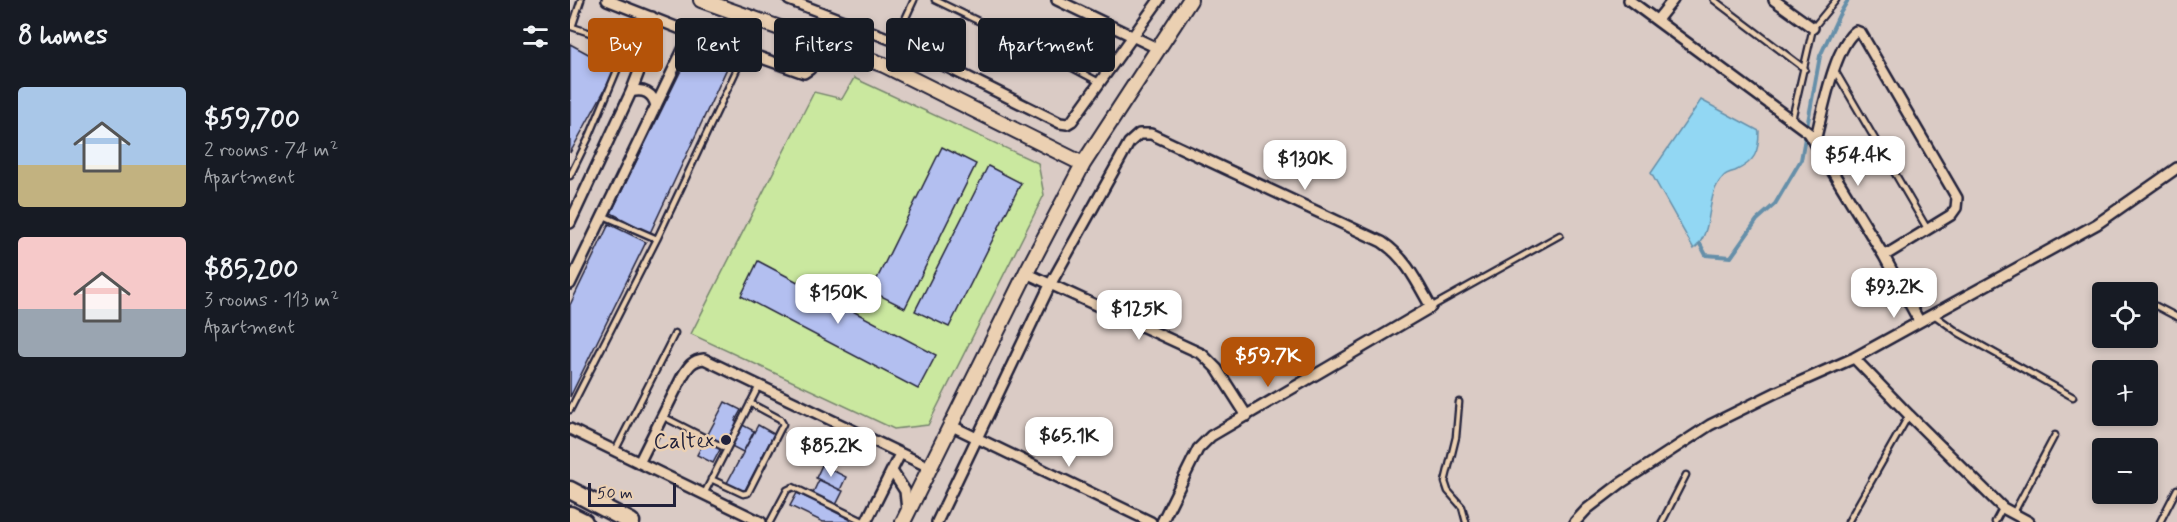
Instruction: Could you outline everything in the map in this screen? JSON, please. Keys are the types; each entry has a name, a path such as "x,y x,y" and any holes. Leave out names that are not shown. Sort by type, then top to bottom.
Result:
{"highway":[{"path":"570,490 631,522"},
{"path":"570,515 584,522"}],"street":[{"path":"607,0 675,26"},
{"path":"701,0 774,25"},
{"path":"789,0 886,38"},
{"path":"1057,0 1159,48"},
{"path":"957,72 1060,123 1067,124 1072,121 1159,0"},
{"path":"904,520 1026,273 1083,164 1190,0"},
{"path":"1629,0 1809,133 1884,256 1919,321"},
{"path":"1657,20 1673,0"},
{"path":"1774,0 1813,28"},
{"path":"570,223 631,92 649,46 652,17"},
{"path":"1815,141 1834,68 1851,34 1856,31 1861,33 1957,198 1956,208 1951,215 1884,256"},
{"path":"874,61 1083,164"},
{"path":"570,284 675,66"},
{"path":"631,92 645,91 652,97 656,106"},
{"path":"937,522 1050,285 1129,143 1140,134 1151,134 1382,242 1396,251 1405,262 1431,307 1211,436 1198,449 1162,522"},
{"path":"1575,522 1587,509 1621,483 1710,425 1854,358 2097,224 2177,168"},
{"path":"1026,273 1202,354 1217,369 1247,416"},
{"path":"1854,358 2003,508 2029,522"},
{"path":"639,463 682,376 697,359 704,359 931,468"},
{"path":"952,426 1151,522"},
{"path":"570,429 761,522"},
{"path":"866,522 900,454"},
{"path":"892,471 905,491 907,509 904,520"}],"lane":[{"path":"570,176 626,49 621,43 571,26 581,0"},
{"path":"906,18 914,0"},
{"path":"935,0 1099,82"},
{"path":"1714,0 1805,69"},
{"path":"1791,120 1813,28 1836,0"},
{"path":"1834,68 1928,230"},
{"path":"570,410 657,239 736,72"},
{"path":"603,216 657,239"},
{"path":"1431,307 1560,235"},
{"path":"2158,307 2177,317"},
{"path":"1932,313 1959,333 2073,397"},
{"path":"615,451 675,333"},
{"path":"704,494 759,386"},
{"path":"1459,402 1456,437 1445,482 1448,491 1462,507 1466,522"},
{"path":"711,479 746,495 758,474 783,424 780,419 750,403"},
{"path":"1848,522 1909,415"},
{"path":"662,416 727,449"},
{"path":"2013,514 2055,435"},
{"path":"1662,522 1686,475"},
{"path":"770,522 787,490 793,487 866,522"},
{"path":"2160,522 2177,489"},
{"path":"1995,522 2003,508"}],"green space":[{"path":"854,78 1038,163 1044,195 928,425 894,429 691,334 814,92 842,99"}],"water":[{"path":"1701,100 1759,131 1759,138 1757,151 1751,160 1742,168 1725,175 1717,185 1705,233 1694,249 1651,173"}],"building":[{"path":"570,44 588,54 588,72 614,72 570,153"},
{"path":"680,72 725,72 650,233 611,213"},
{"path":"942,147 976,164 905,308 871,291"},
{"path":"988,166 1021,183 949,327 915,311"},
{"path":"609,224 646,242 570,397 570,305"},
{"path":"758,261 936,355 918,389 741,296"},
{"path":"725,402 741,410 735,421 754,431 743,452 724,442 713,463 697,455"},
{"path":"758,425 774,434 744,492 727,483"},
{"path":"822,465 846,477 840,490 816,478"},
{"path":"819,480 843,491 833,511 851,520 849,522 823,522 790,506 797,493 810,499"}],"waterway":[{"path":"1700,244 1706,255 1731,257 1757,220 1775,204 1801,160 1820,56 1848,0"}],"place":[{"name":"Caltex","path":"726,440"}]}
